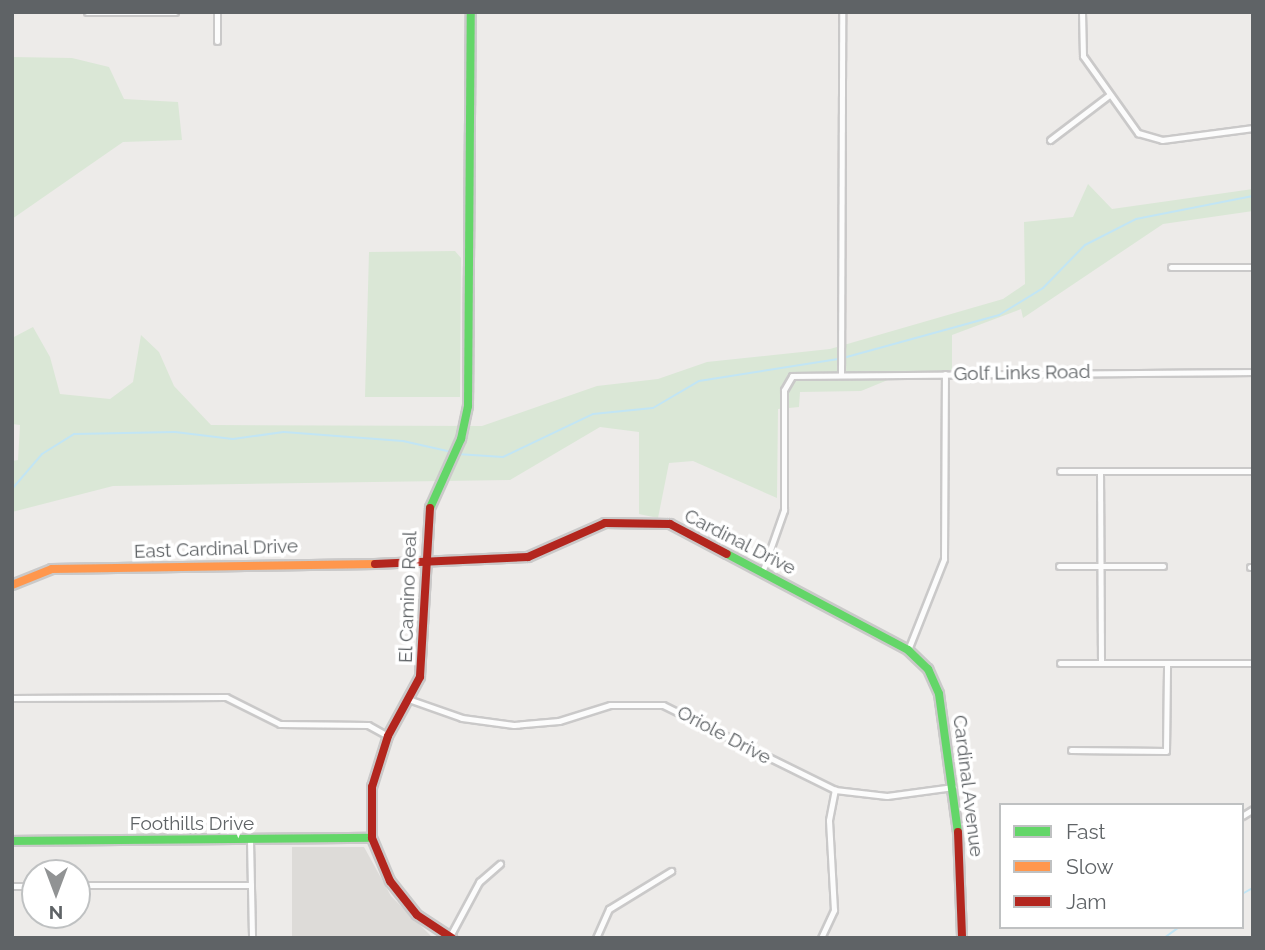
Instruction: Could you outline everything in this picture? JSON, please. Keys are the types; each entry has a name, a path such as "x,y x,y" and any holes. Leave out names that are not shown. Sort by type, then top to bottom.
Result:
{"street":[{"path":"217,12 217,41"},
{"name":"El Camino Real","path":"450,937 404,902 372,838 372,787 388,736 411,700 424,650 424,563 428,512 454,452 468,406 471,12"},
{"path":"841,374 842,12"},
{"path":"1082,12 1083,56 1138,133 1150,139 1253,128"},
{"path":"87,14 175,14"},
{"path":"1050,140 1109,95"},
{"path":"1171,267 1253,267"},
{"name":"Golf Links Road","path":"763,570 784,510 784,390 792,376 1253,372"},
{"path":"908,650 944,559 945,374"},
{"path":"1060,471 1253,471"},
{"path":"1100,471 1101,663"},
{"name":"Cardinal Drive","path":"424,563 515,560 594,526 637,520 670,524 763,570 908,650"},
{"name":"East Cardinal Drive","path":"12,585 52,569 424,563"},
{"path":"1059,566 1163,566"},
{"name":"Cardinal Avenue","path":"908,650 934,680 953,786 963,873 962,938"},
{"path":"1059,663 1253,663"},
{"path":"1071,750 1166,751 1167,663"},
{"path":"12,698 226,697 280,724 368,724 388,736"},
{"name":"Oriole Drive","path":"411,700 462,718 514,725 559,721 610,705 663,705 835,790 887,796 953,786"},
{"path":"821,938 834,910 829,820 835,790"},
{"name":"Foothills Drive","path":"12,841 372,838"},
{"path":"250,839 252,938"},
{"path":"450,937 479,882 500,864"},
{"path":"596,938 617,901 671,871"},
{"path":"91,886 251,885"}],"shaded area":[{"path":"292,847 364,847 391,896 433,938 292,938"}],"green space":[{"path":"12,57 72,58 109,67 124,99 178,102 182,140 123,142 12,219"},
{"path":"1088,184 1112,209 1253,189 1253,211 1163,224 1023,318 1021,309 952,335 952,370 895,377 861,391 800,392 799,407 778,409 777,498 693,461 669,463 658,518 639,514 639,432 600,427 510,480 113,486 12,512 12,461 18,460 20,425 12,424 12,338 33,327 50,357 60,394 110,399 133,382 141,335 159,352 174,386 211,425 482,426 597,386 658,379 707,362 830,349 1003,299 1025,284 1024,222 1073,217"},
{"path":"455,251 461,258 460,397 365,397 369,252"}],"waterway":[{"path":"843,358 999,315 1043,288 1085,245 1136,219 1253,196"},
{"path":"457,454 503,457 593,414 653,408 699,381 838,359"},
{"path":"12,489 42,454 74,434 175,432 233,439 284,432 403,441 452,452"},
{"path":"1244,893 1253,888"},
{"path":"1164,938 1176,929"}],"traffic: fast":[{"path":"430,508 461,439 468,406 471,12"},
{"path":"727,554 908,650 928,669 939,694 958,832"},
{"path":"12,841 372,838"}],"traffic: slow":[{"path":"12,585 52,569 375,564"}],"traffic: jam":[{"path":"430,508 420,677 388,736 372,787 372,838 390,881 417,915 452,938"},
{"path":"375,564 528,557 605,523 670,524 727,554"},
{"path":"958,832 962,938"}]}
